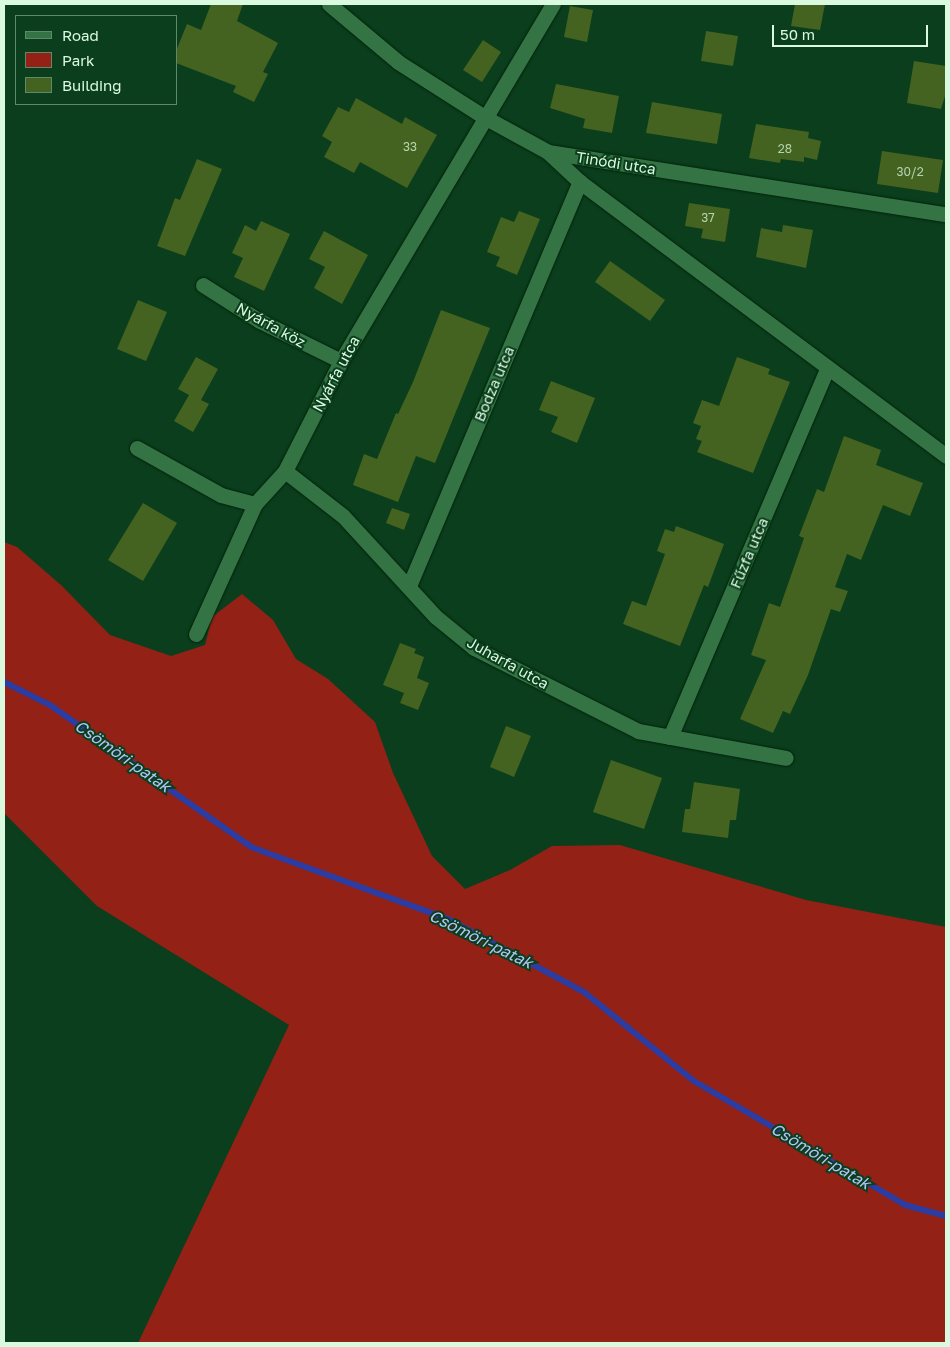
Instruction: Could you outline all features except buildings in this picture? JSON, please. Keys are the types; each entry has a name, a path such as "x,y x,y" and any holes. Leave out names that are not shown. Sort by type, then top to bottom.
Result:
{"street":[{"name":"Tinódi utca","path":"329,4 398,62 486,118 548,152 946,214"},
{"name":"Nyárfa utca","path":"196,634 256,504 285,471 341,361 553,4"},
{"path":"548,152 580,182 827,369 946,456"},
{"name":"Bodza utca","path":"409,586 580,182"},
{"name":"Nyárfa köz","path":"203,285 260,321 341,361"},
{"name":"Fűzfa utca","path":"670,737 827,369"},
{"path":"137,448 221,495 256,504"},
{"name":"Juharfa utca","path":"285,471 343,516 436,617 474,648 638,731 786,758"}],"green space":[{"path":"4,542 17,547 61,585 110,635 171,656 205,645 212,617 242,594 273,620 296,659 328,679 375,722 393,773 432,856 465,889 510,870 552,846 620,845 806,900 946,927 946,1343 138,1343 289,1025 97,906 4,813"}],"waterway":[{"name":"Csömöri-patak","path":"4,682 50,705 251,847 448,919 584,992 694,1081 905,1205 946,1216"}]}
